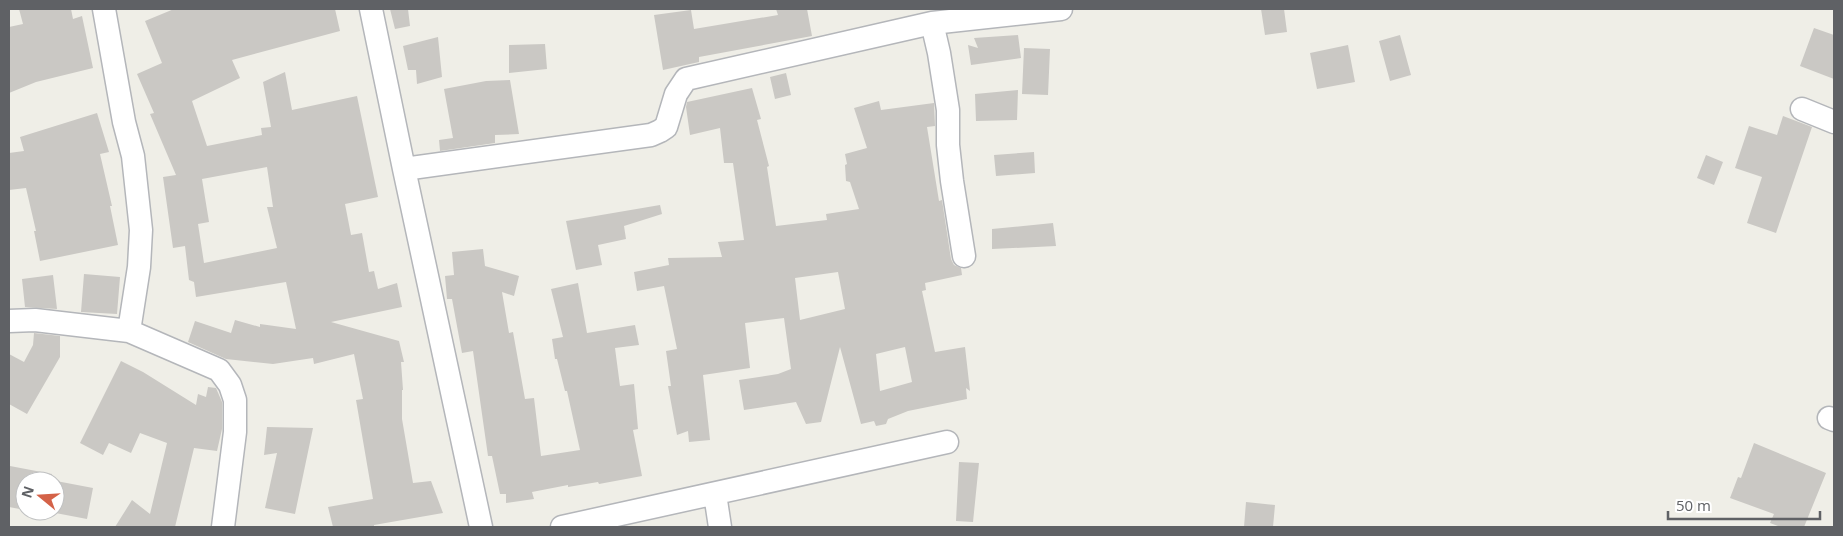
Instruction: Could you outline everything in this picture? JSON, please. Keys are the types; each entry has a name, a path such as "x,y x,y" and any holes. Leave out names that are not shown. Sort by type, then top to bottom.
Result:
{"street":[{"path":"104,9 124,122 134,156 141,230 139,267 129,331"},
{"path":"371,9 481,527"},
{"path":"404,169 650,134 660,131 666,126 676,94 686,79 932,22 1061,9"},
{"path":"932,22 940,53 948,110 948,145 964,256"},
{"path":"1802,110 1834,122"},
{"path":"9,321 35,320 129,331 219,370 230,385 235,400 236,432 223,527"},
{"path":"562,527 947,442"},
{"path":"715,494 720,527"}],"building":[{"path":"19,9 71,9 73,19 82,16 93,68 36,82 9,93 9,27 23,24"},
{"path":"174,9 335,9 340,31 232,60 240,78 192,101 207,146 262,135 261,128 271,127 263,82 285,72 292,110 357,96 378,197 345,204 351,235 362,233 369,272 374,271 378,289 397,283 402,307 331,322 399,341 404,362 401,362 403,390 402,419 413,483 431,481 443,513 374,525 374,527 333,527 328,507 373,499 356,400 363,399 354,354 314,364 313,358 273,364 226,359 188,342 195,321 231,333 235,320 260,327 260,324 296,329 286,282 196,297 194,282 189,280 185,246 173,248 163,177 176,175 150,114 154,113 137,74 162,63 145,21","holes":["267,167 273,207 267,207 277,248 204,263 198,224 209,222 202,179"]},
{"path":"390,9 408,9 410,26 395,29"},
{"path":"776,9 807,9 812,36 699,57 699,62 663,70 654,15 691,10 694,29 778,15"},
{"path":"1261,9 1284,9 1287,32 1265,35"},
{"path":"1814,28 1834,35 1834,79 1800,66"},
{"path":"1018,35 1021,58 971,65 968,45 978,48 974,38"},
{"path":"1400,35 1411,75 1390,81 1379,41"},
{"path":"438,37 442,77 417,84 416,70 408,70 403,46"},
{"path":"545,44 547,69 509,73 509,45"},
{"path":"1348,45 1355,82 1317,89 1310,53"},
{"path":"1024,48 1050,49 1048,95 1022,94"},
{"path":"786,73 791,95 775,99 770,77"},
{"path":"510,80 519,134 495,135 495,143 440,151 439,140 453,138 444,89 486,81"},
{"path":"752,88 761,119 757,120 769,166 767,167 776,226 827,220 826,214 859,209 850,182 846,181 845,165 847,164 845,154 867,148 854,108 879,101 881,110 934,103 935,126 927,127 939,201 942,200 951,259 954,265 961,268 962,275 925,283 926,290 922,291 935,352 965,347 970,391 966,388 967,399 908,411 888,419 886,424 876,426 874,421 861,424 840,347 821,422 806,424 796,402 744,410 739,380 778,374 791,369 784,318 745,323 750,368 703,375 710,440 689,442 688,431 677,435 668,386 671,386 666,351 677,349 664,286 637,291 634,272 669,265 668,258 722,257 718,242 744,240 733,163 724,163 720,128 690,135 687,102","holes":["838,272 845,309 800,320 795,278","905,347 912,382 880,391 876,354"]},
{"path":"1018,90 1017,120 976,121 975,94"},
{"path":"97,113 109,152 100,154 112,206 110,206 118,245 40,261 34,231 36,231 26,188 9,190 9,153 24,151 20,137"},
{"path":"1783,116 1812,127 1776,233 1747,223 1762,177 1735,168 1749,126 1777,135"},
{"path":"1034,152 1035,173 996,176 994,155"},
{"path":"1706,155 1723,162 1714,185 1697,178"},
{"path":"660,205 662,214 624,226 626,239 598,245 602,265 576,270 566,221"},
{"path":"1053,223 1056,246 992,249 992,229"},
{"path":"483,249 485,266 519,276 514,296 502,292 509,333 513,332 525,399 534,398 541,456 580,450 567,391 565,391 557,359 555,359 552,339 563,337 551,289 578,283 587,333 635,325 639,345 615,348 620,386 634,384 638,429 633,430 642,476 599,484 598,482 568,487 568,485 532,492 534,499 506,503 506,494 500,494 492,456 488,456 473,351 462,353 452,299 447,299 445,276 454,275 452,252"},
{"path":"84,274 120,277 117,314 81,312"},
{"path":"53,275 57,309 25,307 22,279"},
{"path":"34,333 60,336 60,357 27,414 9,404 9,354 24,362 33,345"},
{"path":"121,361 143,372 196,405 198,394 206,397 208,387 216,388 222,402 222,429 217,451 194,448 175,527 115,527 132,500 150,514 167,443 140,433 131,453 109,443 103,455 80,443"},
{"path":"267,427 313,428 295,514 265,508 277,453 264,455"},
{"path":"1754,443 1826,473 1804,527 1781,527 1770,523 1774,514 1730,498 1738,477 1741,478"},
{"path":"959,462 979,463 973,522 956,521"},
{"path":"10,466 36,471 15,471 15,508 9,507"},
{"path":"65,483 93,488 87,519 65,515"},
{"path":"1246,502 1275,505 1273,527 1244,527"}]}
